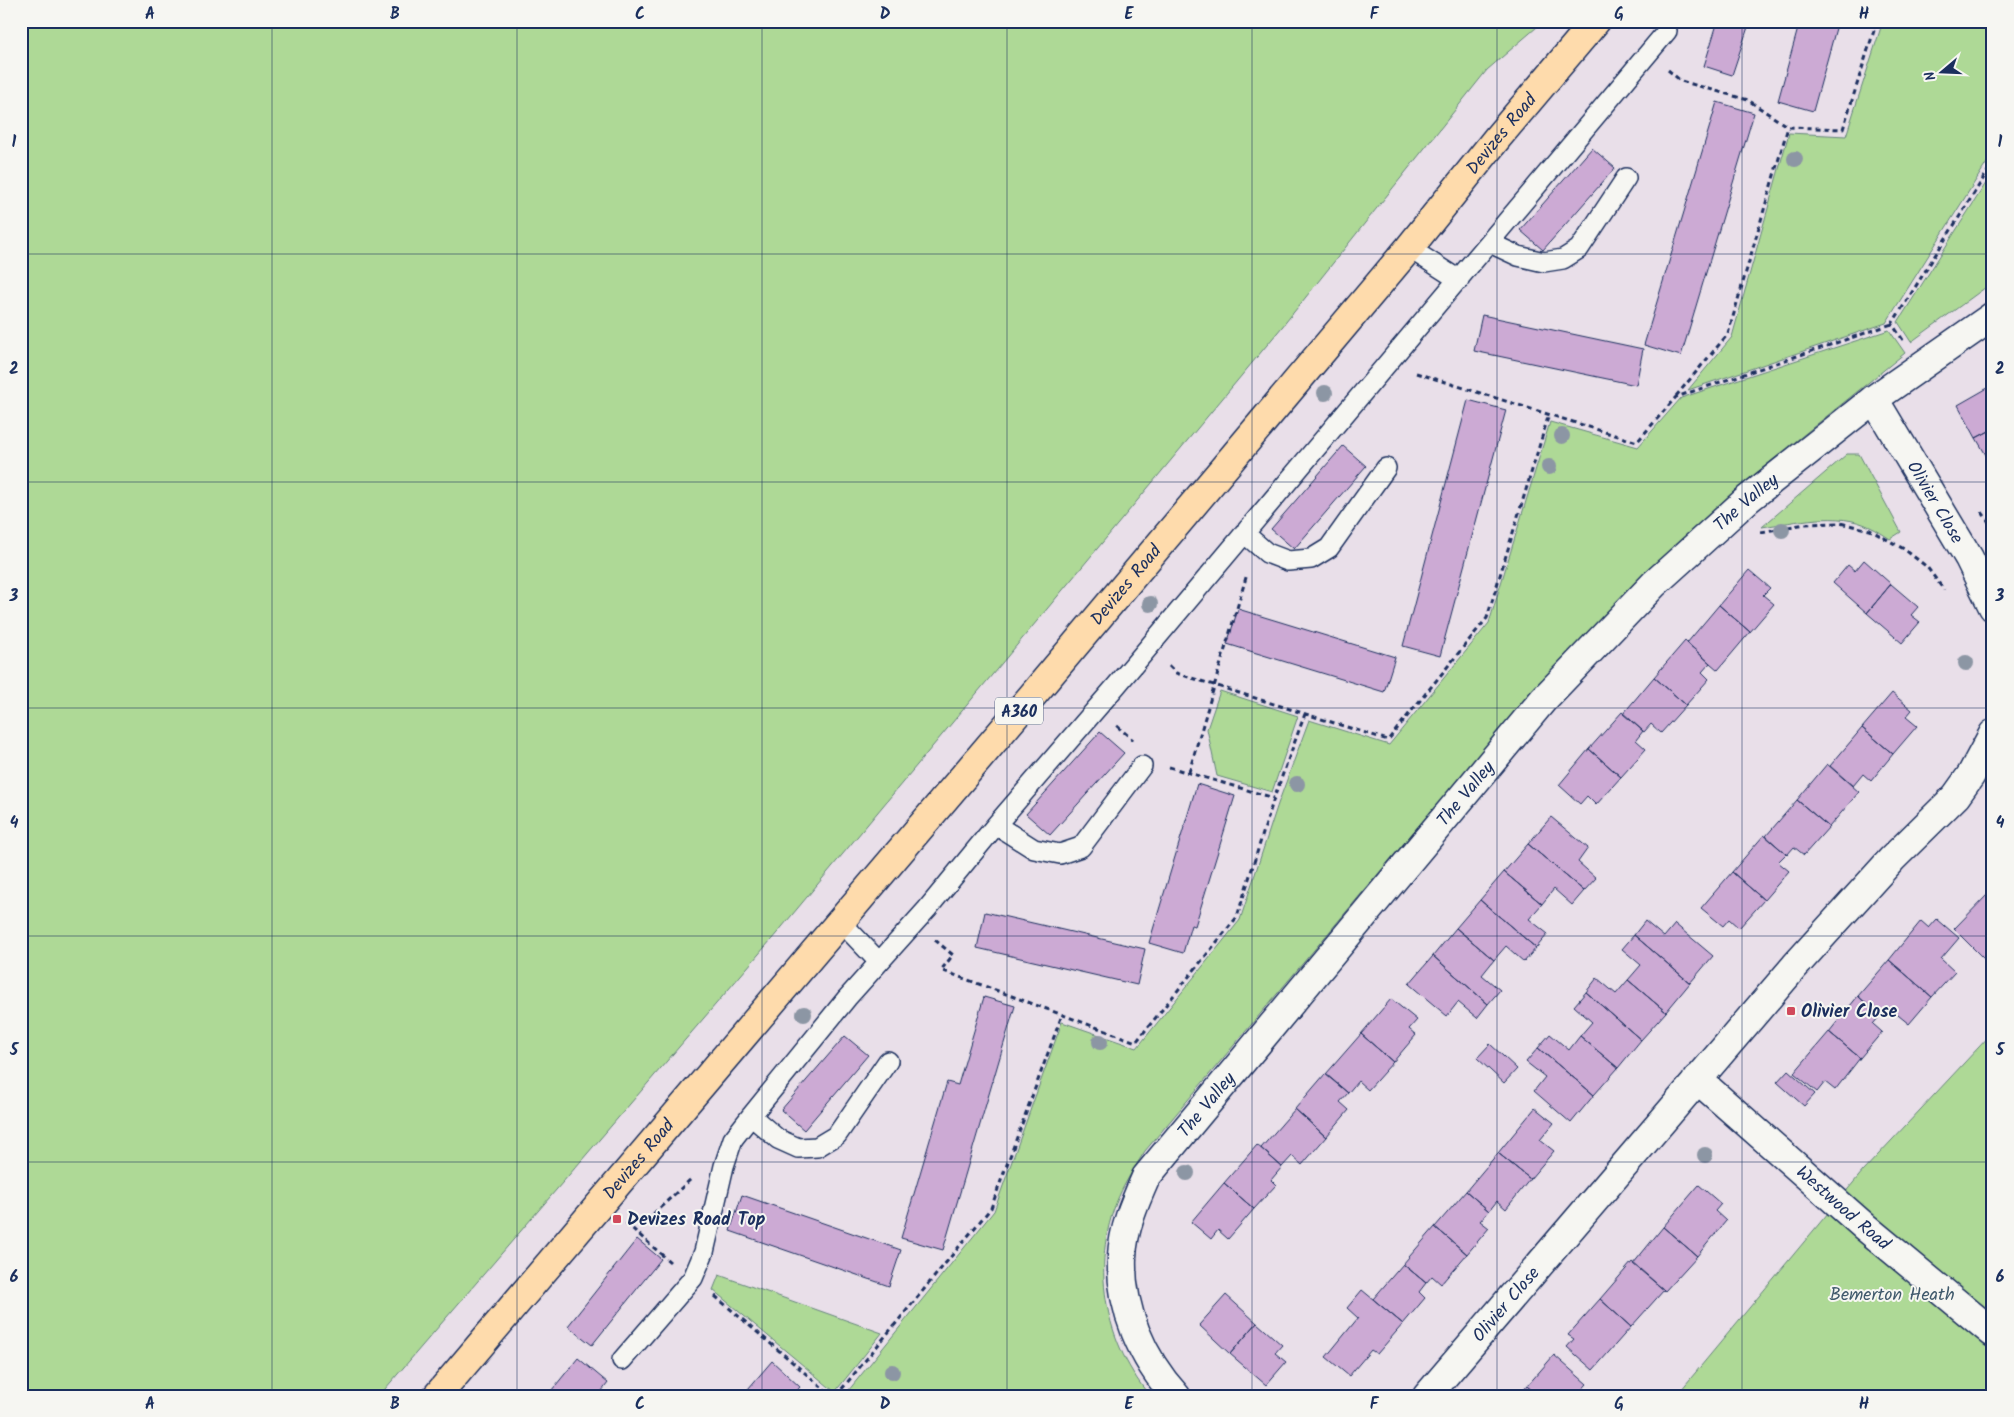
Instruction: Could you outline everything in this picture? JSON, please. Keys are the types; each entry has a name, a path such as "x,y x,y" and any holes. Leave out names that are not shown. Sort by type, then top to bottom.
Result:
{"main road":[{"name":"Devizes Road","path":"437,1396 841,922 1409,248 1498,137 1596,21"}],"street":[{"name":"The Valley","path":"1168,1388 1140,1343 1126,1302 1122,1256 1130,1216 1146,1177 1543,700 1654,584 1739,508 1874,399 1993,316"},
{"name":"Olivier Close","path":"1874,399 1969,558 1993,608"},
{"name":"Olivier Close","path":"1427,1396 1697,1078 1850,904 1956,796 1971,776 1993,734"},
{"name":"Westwood Road","path":"1697,1078 1865,1227 1993,1333"}],"lane":[{"path":"622,1360 692,1279 704,1252 724,1166 733,1139 751,1116 846,998 915,923 996,825 1149,648 1250,538 1388,364 1667,32"},
{"path":"1490,243 1518,256 1544,262 1563,259 1579,250 1626,178"},
{"path":"1409,248 1459,280"},
{"path":"1250,538 1267,553 1288,561 1311,559 1329,548 1386,468"},
{"path":"996,825 1034,848 1060,854 1081,847 1142,766"},
{"path":"841,922 879,962"},
{"path":"751,1116 778,1139 798,1148 817,1147 837,1135 888,1061"}],"path":[{"path":"1649,54 1681,81 1748,100 1788,127 1843,129 1878,21"},
{"path":"1388,364 1637,442 1728,334 1788,127"},
{"path":"1676,397 1892,324 1993,163"},
{"path":"1892,324 1921,365"},
{"path":"1149,648 1176,673 1388,740 1487,618 1549,414"},
{"path":"1739,508 1762,532 1805,524 1840,523 1870,530 1904,549 1927,567 1944,590"},
{"path":"1189,772 1214,685 1250,538"},
{"path":"1097,709 1140,746"},
{"path":"915,923 953,955 941,970 1136,1042 1237,917 1274,798 1305,714"},
{"path":"1161,765 1274,798"},
{"path":"625,1222 834,1396 991,1208 1062,1015"},
{"path":"621,1225 625,1222 650,1216 691,1179"},
{"path":"21,1389 32,1396"}],"green space":[{"path":"21,21 1544,21 1487,70 1282,327 777,933 379,1396 21,1396"},
{"path":"1883,21 1993,21 1993,153 1886,323 1688,390 1732,337 1789,133 1846,136"},
{"path":"1993,172 1993,282 1911,342 1898,322"},
{"path":"1889,330 1905,353 1733,492 1641,579 1586,635 1420,824 1145,1151 1125,1184 1113,1210 1106,1238 1104,1266 1105,1294 1120,1348 1133,1373 1150,1396 844,1396 994,1211 1062,1022 1137,1048 1240,920 1278,804 1309,720 1389,745 1489,623 1550,422 1638,447 1681,398"},
{"path":"1847,454 1859,454 1901,532 1890,539 1873,528 1858,522 1831,519 1817,519 1762,527"},
{"path":"1220,691 1298,716 1272,792 1217,776 1207,729"},
{"name":"Bemerton Heath","path":"1993,1032 1993,1396 1676,1396 1863,1171"},
{"path":"719,1275 882,1333 835,1392 713,1290"}],"building":[{"path":"1718,21 1750,21 1732,75 1704,66"},
{"path":"1800,21 1838,21 1813,111 1778,101"},
{"path":"1717,102 1754,113 1681,356 1644,345"},
{"path":"1592,148 1615,168 1543,250 1520,230"},
{"path":"1482,315 1643,349 1636,385 1474,351"},
{"path":"1993,385 1993,429 1976,438 1958,405"},
{"path":"1468,400 1506,410 1440,656 1403,646"},
{"path":"1993,429 1993,467 1976,438"},
{"path":"1343,446 1366,466 1294,549 1271,529"},
{"path":"1864,560 1891,584 1867,613 1833,583 1848,565 1855,571"},
{"path":"1749,570 1770,588 1763,595 1774,604 1750,632 1719,605"},
{"path":"1891,584 1918,607 1911,615 1920,622 1902,643 1867,613"},
{"path":"1719,605 1750,632 1718,670 1687,643"},
{"path":"1238,609 1395,657 1384,692 1227,644"},
{"path":"1685,641 1710,663 1702,672 1709,679 1686,705 1654,677"},
{"path":"1654,677 1686,705 1661,733 1651,724 1644,732 1623,714"},
{"path":"1892,693 1912,710 1906,717 1917,726 1893,754 1862,728"},
{"path":"1622,712 1643,731 1636,740 1646,749 1621,777 1589,749"},
{"path":"1862,728 1893,754 1871,781 1863,774 1853,786 1830,766"},
{"path":"1100,732 1124,753 1050,835 1026,814"},
{"path":"1589,749 1621,777 1596,805 1587,796 1580,804 1559,785"},
{"path":"1827,764 1859,792 1829,827 1797,800"},
{"path":"1197,784 1235,796 1195,926 1191,925 1183,953 1149,943"},
{"path":"1797,800 1829,827 1804,855 1794,847 1787,855 1766,836"},
{"path":"1551,817 1588,848 1578,862 1596,878 1584,891 1528,844"},
{"path":"1764,835 1786,854 1778,862 1789,871 1764,900 1732,872"},
{"path":"1528,844 1584,891 1572,905 1554,889 1542,904 1504,872"},
{"path":"1504,872 1542,904 1529,919 1548,934 1536,948 1480,900"},
{"path":"1732,872 1764,900 1739,928 1729,919 1723,926 1701,908"},
{"path":"1989,893 1993,896 1993,952 1985,960 1954,929"},
{"path":"1480,900 1536,948 1524,962 1506,946 1494,960 1456,928"},
{"path":"985,912 1145,949 1137,985 977,948"},
{"path":"1937,919 1959,938 1941,959 1955,972 1932,997 1889,960 1921,921 1929,928"},
{"path":"1645,921 1664,937 1675,924 1713,956 1690,983 1634,935"},
{"path":"1456,928 1494,960 1482,975 1500,990 1488,1004 1433,956"},
{"path":"1634,935 1690,983 1666,1012 1628,980 1641,965 1622,949"},
{"path":"1433,956 1488,1004 1477,1018 1458,1002 1447,1016 1409,984"},
{"path":"1889,960 1932,997 1909,1024 1888,1007 1880,1016 1858,996"},
{"path":"1597,978 1616,994 1628,980 1666,1012 1641,1040 1586,992"},
{"path":"1586,992 1641,1040 1618,1068 1580,1036 1592,1022 1574,1006"},
{"path":"1858,996 1880,1016 1873,1024 1882,1032 1860,1058 1829,1032"},
{"path":"984,997 1015,1006 943,1250 901,1238 947,1082 958,1085"},
{"path":"1391,999 1417,1020 1409,1029 1416,1035 1393,1062 1361,1034"},
{"path":"1829,1032 1860,1058 1835,1090 1825,1082 1817,1092 1794,1073"},
{"path":"1361,1034 1393,1062 1368,1090 1358,1081 1348,1093 1326,1074"},
{"path":"1550,1034 1569,1050 1580,1036 1618,1068 1594,1095 1538,1048"},
{"path":"845,1036 868,1055 804,1130 781,1110"},
{"path":"1490,1044 1517,1069 1504,1083 1477,1058"},
{"path":"1538,1048 1594,1095 1571,1123 1534,1091 1545,1077 1526,1062"},
{"path":"1788,1070 1815,1094 1804,1106 1777,1082"},
{"path":"1325,1074 1348,1093 1340,1102 1349,1110 1326,1137 1295,1109"},
{"path":"1535,1108 1554,1123 1540,1140 1554,1151 1530,1179 1498,1153"},
{"path":"1295,1109 1326,1137 1302,1165 1292,1156 1282,1167 1261,1148"},
{"path":"1257,1145 1282,1167 1271,1180 1276,1185 1254,1209 1224,1183"},
{"path":"1498,1153 1530,1179 1506,1209 1497,1201 1489,1211 1466,1191"},
{"path":"1224,1183 1254,1209 1228,1239 1218,1230 1211,1239 1191,1222"},
{"path":"1699,1185 1721,1204 1715,1211 1726,1221 1697,1256 1663,1227"},
{"path":"1466,1191 1489,1211 1480,1221 1489,1228 1467,1254 1435,1227"},
{"path":"742,1195 901,1250 889,1286 730,1231"},
{"path":"1435,1227 1467,1254 1441,1284 1432,1276 1426,1283 1403,1264"},
{"path":"1663,1227 1697,1256 1665,1291 1633,1264"},
{"path":"637,1239 661,1259 592,1345 568,1326"},
{"path":"1632,1262 1664,1290 1631,1327 1600,1299"},
{"path":"1403,1264 1426,1283 1419,1292 1425,1298 1403,1324 1373,1299"},
{"path":"1362,1290 1403,1324 1377,1354 1371,1350 1349,1376 1326,1357 1358,1318 1347,1308"},
{"path":"1226,1295 1257,1323 1230,1354 1199,1325"},
{"path":"1600,1299 1631,1327 1593,1370 1567,1347 1574,1339 1568,1335"},
{"path":"1257,1323 1282,1345 1275,1353 1286,1362 1266,1385 1230,1354"},
{"path":"1554,1355 1587,1384 1576,1396 1538,1396 1527,1386"},
{"path":"578,1358 608,1383 598,1396 547,1396"},
{"path":"772,1361 800,1387 792,1396 742,1396"},
{"path":"1527,1386 1538,1396 1519,1396"}],"place":[{"name":"Olivier Close","path":"1791,1011"},
{"name":"Devizes Road Top","path":"617,1219"}]}
